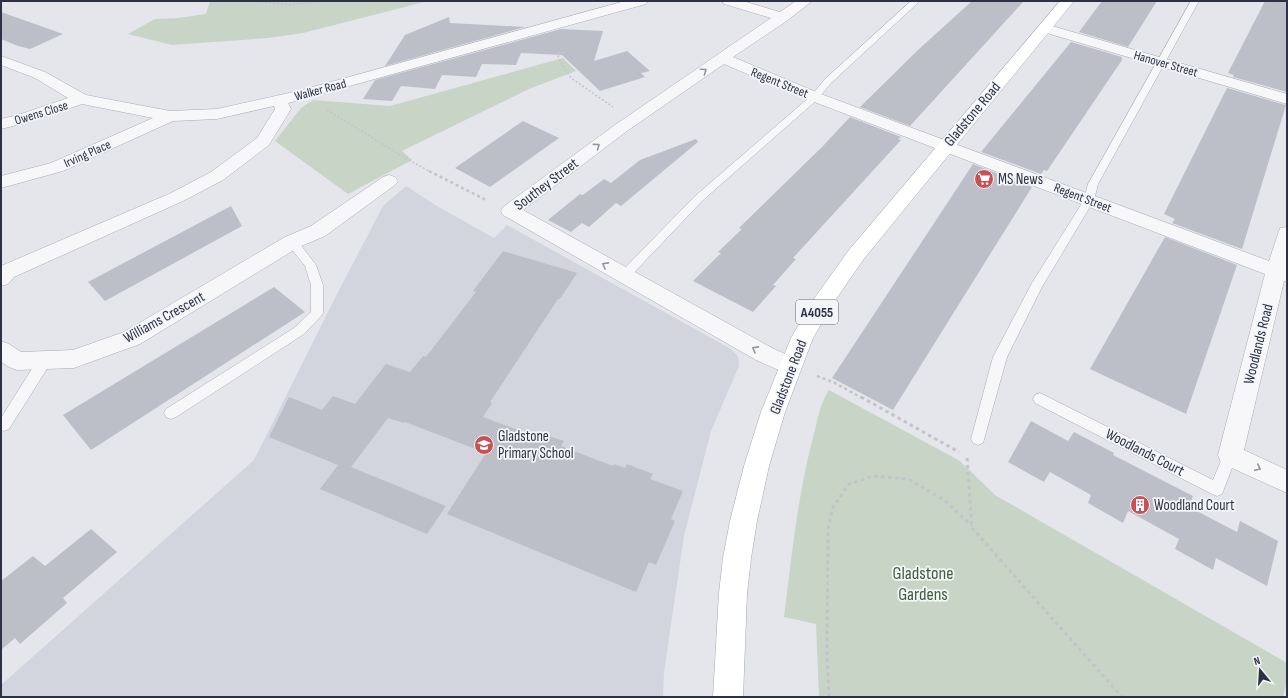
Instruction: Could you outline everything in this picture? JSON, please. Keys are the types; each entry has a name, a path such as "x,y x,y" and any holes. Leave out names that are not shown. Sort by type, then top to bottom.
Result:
{"main road":[{"name":"Gladstone Road","path":"728,697 732,611 740,543 751,489 761,452 790,366 807,328 828,294 856,255 1067,1"}],"street":[{"name":"Walker Road","path":"1,60 40,75 81,99 170,116 216,114 301,95 641,1"},
{"path":"729,1 783,17"},
{"name":"Southey Street","path":"790,366 764,354 510,211 634,119 805,1"},
{"name":"Hanover Street","path":"1045,28 1287,99"},
{"name":"Regent Street","path":"722,58 815,96 1281,273"},
{"name":"Owens Close","path":"1,124 23,119 81,99"},
{"path":"1,279 7,272 177,197 217,176 262,141 283,109 279,99"},
{"name":"Irving Place","path":"1,182 57,166 170,116"},
{"name":"Williams Crescent","path":"1,350 16,361 74,359 132,338 292,242 318,231 389,181"},
{"name":"Woodlands Road","path":"1230,455 1281,273 1287,233"},
{"path":"1230,455 1287,482"}],"lane":[{"path":"624,276 698,199 815,96 828,81 916,1"},
{"path":"978,439 1000,357 1036,286 1088,200 1093,184 1196,1"},
{"path":"171,412 299,331 318,312 318,285 310,265 292,242"},
{"path":"4,425 45,360"},
{"name":"Woodlands Court","path":"1040,399 1217,489 1230,455"}],"path":[{"path":"257,1 288,6 322,1"},
{"path":"570,20 558,58 571,78 593,94 634,119"},
{"path":"324,108 391,148 406,159 510,211"},
{"path":"790,366 833,382 960,453"},
{"path":"967,457 972,527"},
{"path":"829,697 827,654 828,529 833,507 849,484 873,476 908,479 944,500 972,527 1122,697"}],"shaded area":[{"name":"Gladstone Primary School","path":"406,186 437,206 494,238 507,225 731,349 738,356 739,366 711,431 684,536 664,672 663,697 1,697 1,685 254,460 383,206"}],"green space":[{"path":"210,1 428,1 303,33 269,38 172,45 128,34 155,19 178,18 206,14"},
{"path":"563,58 576,71 529,89 402,151 412,160 348,194 275,141 301,108 313,100 390,106"},
{"name":"Gladstone Gardens","path":"829,390 960,461 995,495 1287,663 1287,681 1283,697 819,697 816,624 784,617 796,523 804,476 819,414"}],"building":[{"path":"972,1 1024,1 910,126 860,107 918,50"},
{"path":"1102,1 1157,1 1128,47 1079,32"},
{"path":"1265,1 1287,1 1287,92 1233,77 1234,75 1228,73"},
{"path":"1,12 63,34 30,49 18,46 1,39"},
{"path":"449,17 450,23 525,27 385,66 405,35"},
{"path":"561,29 603,31 594,61 627,51 650,71 641,73 645,77 600,91 562,55 521,53 516,65 482,64 476,77 442,75 435,89 401,86 392,101 363,99 375,80"},
{"path":"1071,42 1122,57 1122,60 1047,171 1044,170 1041,174 981,152"},
{"path":"1227,88 1286,105 1242,249 1172,223 1175,219 1164,214"},
{"path":"850,117 901,137 898,139 901,140 793,258 796,259 773,285 776,286 753,312 693,281 721,253 718,252 742,229 739,228 823,146"},
{"path":"523,121 559,138 490,187 455,168"},
{"path":"696,139 698,142 621,206 616,203 589,227 582,223 571,232 548,220 580,194 583,195 604,179 611,183 640,160"},
{"path":"973,164 1032,187 893,410 832,378"},
{"path":"231,206 242,226 105,301 88,282"},
{"path":"1165,237 1237,265 1186,414 1090,369"},
{"path":"503,251 577,273 560,299 558,299 490,402 492,403 483,417 537,437 540,433 564,441 561,446 613,466 614,464 625,468 627,464 653,474 650,479 683,491 671,519 675,521 656,565 649,562 636,592 447,514 486,453 405,422 404,423 388,418 351,467 446,506 427,534 320,489 338,465 269,437 289,397 322,410 333,396 355,404 386,364 410,372 423,356 426,357 476,292 473,291"},
{"path":"274,287 305,312 91,450 63,415"},
{"name":"Woodland Court","path":"1031,421 1068,441 1074,432 1114,453 1113,455 1193,496 1189,507 1237,532 1240,521 1278,541 1267,586 1216,558 1213,570 1175,549 1179,539 1128,511 1123,523 1088,503 1091,495 1050,472 1044,482 1008,462"},
{"path":"91,529 117,552 63,598 67,603 20,644 15,638 1,650 1,581 33,556 45,566"}],"place":[{"name":"MS News","path":"984,179"},
{"name":"Gladstone Primary School","path":"484,445"},
{"name":"Woodland Court","path":"1140,505"}]}
